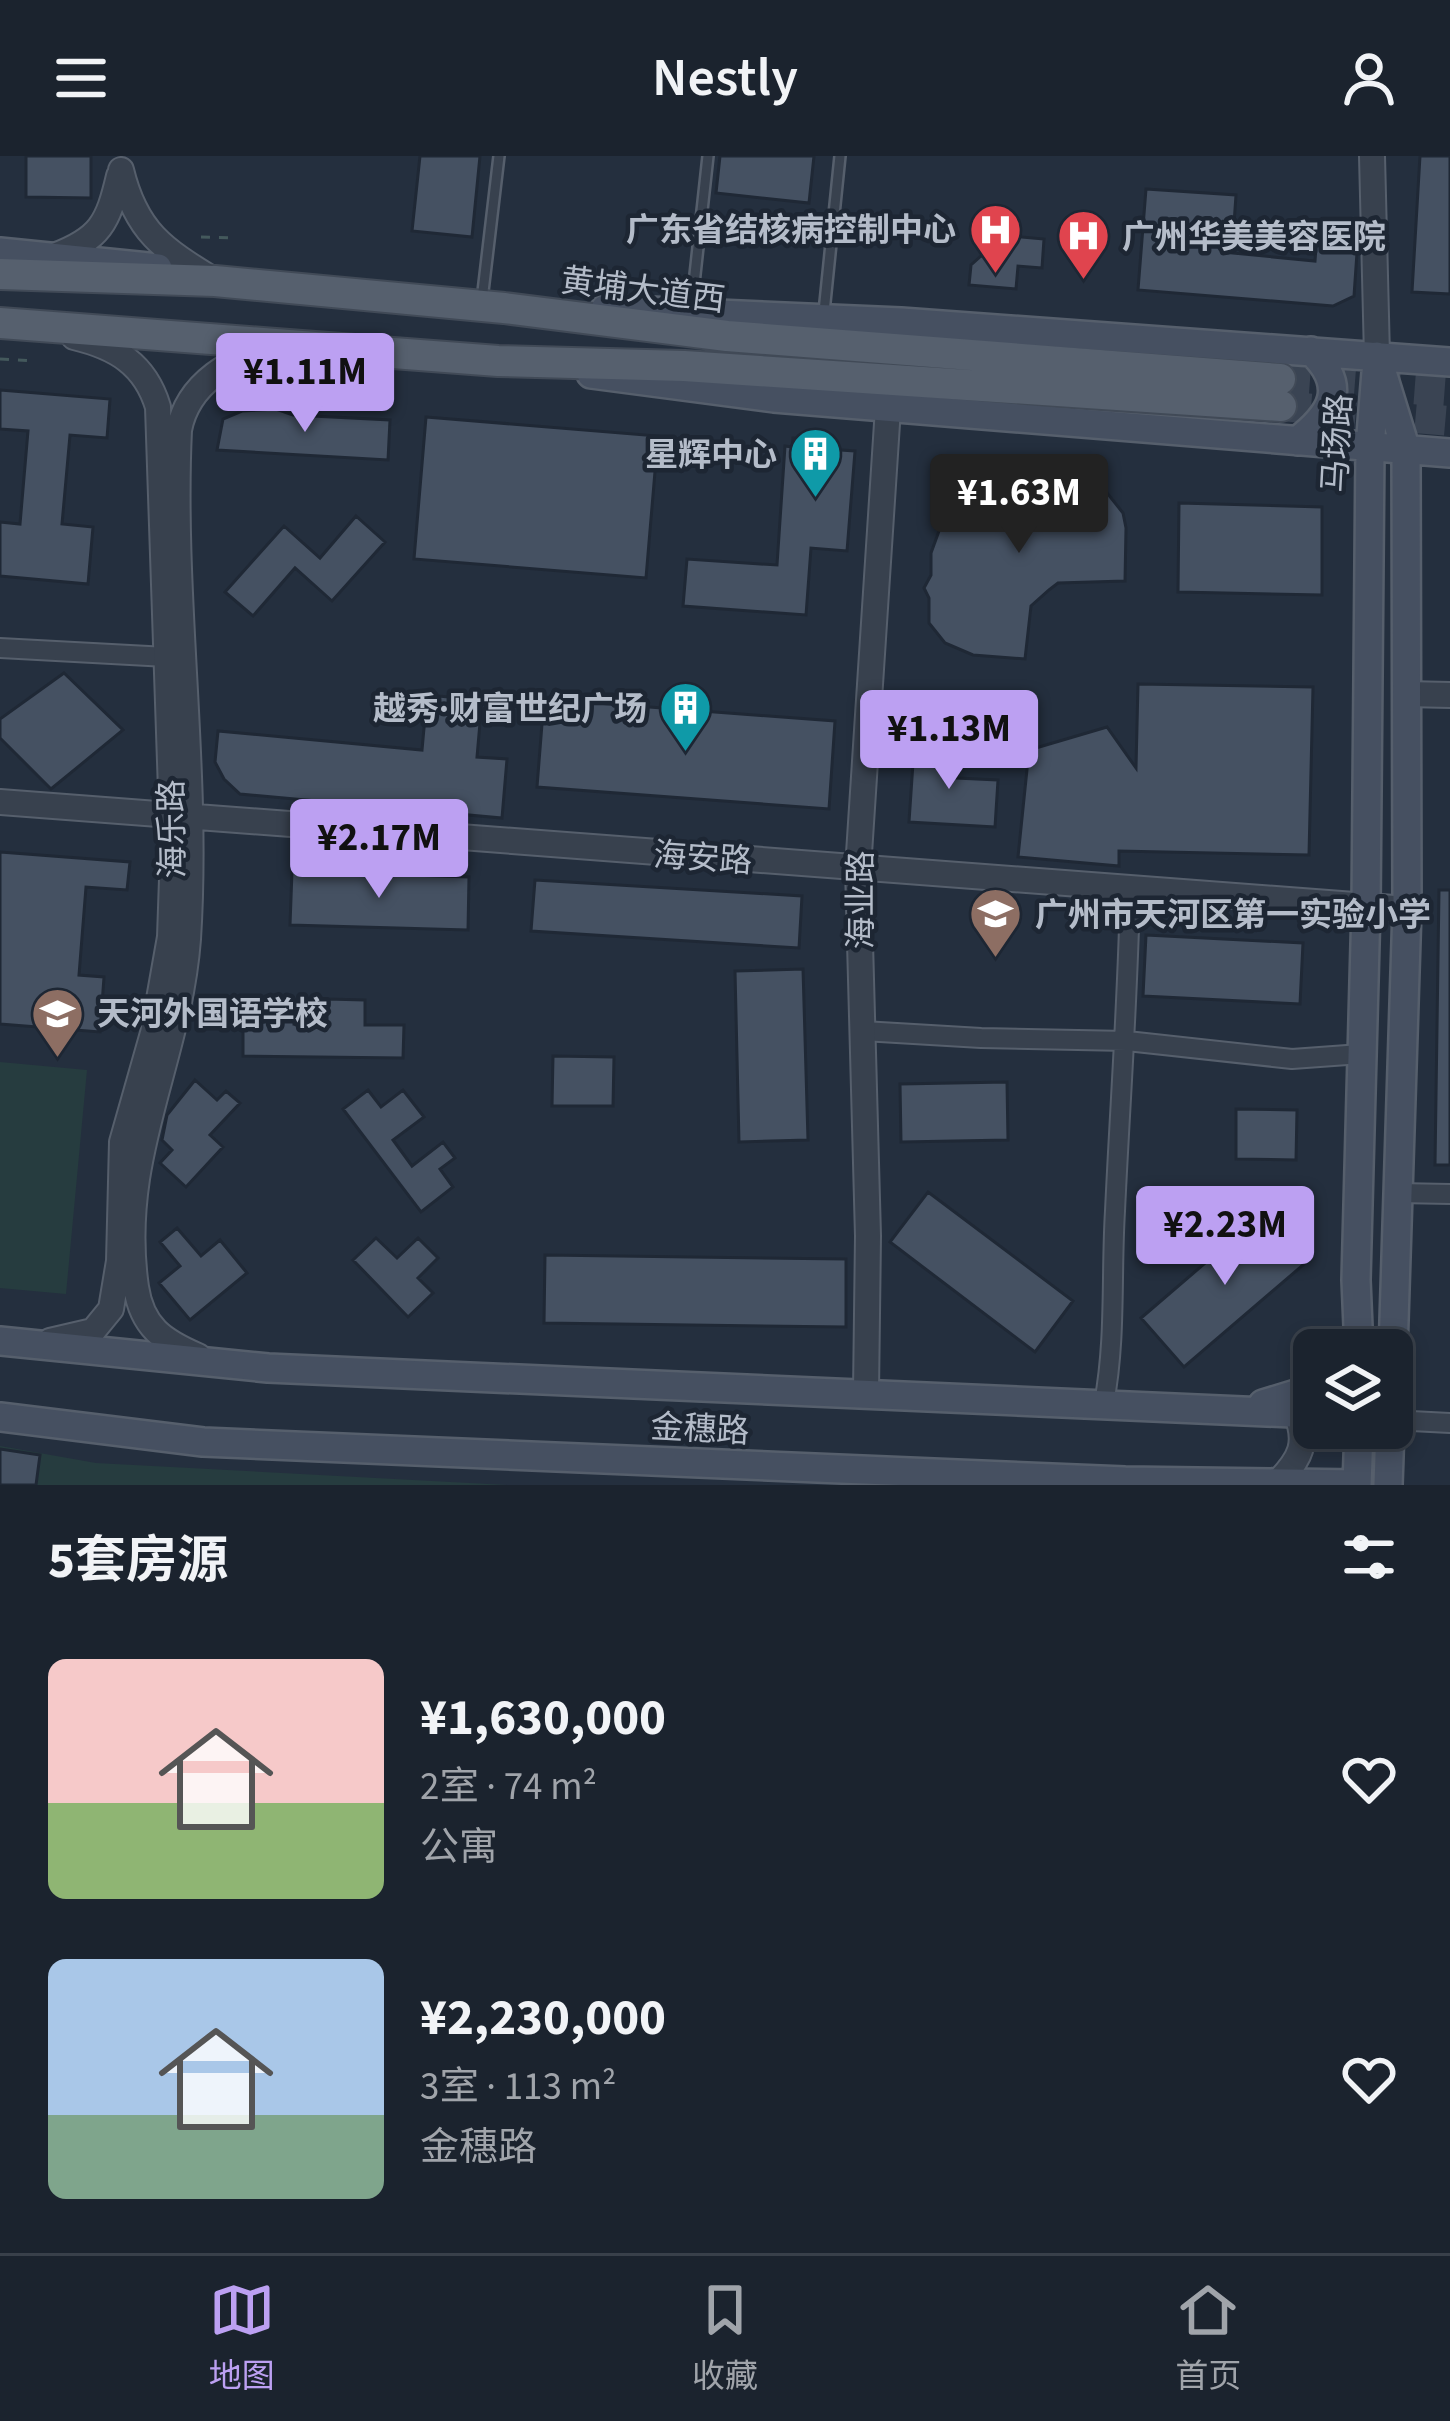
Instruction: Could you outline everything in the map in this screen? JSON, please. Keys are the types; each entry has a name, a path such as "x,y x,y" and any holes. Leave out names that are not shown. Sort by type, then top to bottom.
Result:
{"main road":[{"name":"黄埔大道西","path":"0,252 162,268 215,281 493,306 771,340 1281,392 498,361 8,326"},
{"path":"0,274 215,281"},
{"path":"493,306 824,318 1450,362"},
{"path":"1298,441 1326,415 1331,402 1330,374 1311,351"},
{"name":"马场路","path":"1354,1329 1366,907 1370,447 1377,356"},
{"name":"马场路","path":"1377,356 1406,450 1407,909 1394,1329"},
{"path":"498,361 711,391 1450,453"},
{"name":"金穗路","path":"5,1342 217,1364 1293,1413"},
{"path":"1241,1409 1293,1394"},
{"name":"金穗路","path":"0,1414 203,1442 1104,1480 1357,1484"},
{"path":"1357,1484 1359,1449"},
{"path":"1385,1485 1389,1449"}],"street":[{"path":"1372,156 1377,356"},
{"path":"54,256 82,245 103,225 121,163"},
{"path":"121,163 139,222 155,241 215,281"},
{"name":"海乐路","path":"8,326 81,338 119,352 133,362 153,391 159,425 167,657 187,946 171,1033 140,1149 133,1260 139,1304 154,1332 217,1364"},
{"name":"海乐路","path":"5,1342 59,1340 93,1331 111,1309 119,1261 122,1142 152,1034 170,937 180,816 179,430 186,406 201,386 235,362 275,344"},
{"name":"海业路","path":"866,1392 868,1236 858,869 888,408"},
{"path":"0,648 167,657"},
{"path":"1406,694 1450,695"},
{"name":"海安路","path":"0,802 1407,909"},
{"path":"1104,1403 1112,1356 1130,890"},
{"path":"1364,966 1406,969"},
{"path":"862,1030 1127,1041 1292,1059 1361,1054"},
{"path":"1398,1193 1450,1194"},
{"path":"1413,1424 1450,1424"},
{"path":"1264,1482 1302,1449"},
{"path":"1357,1484 1385,1485"}],"lane":[{"path":"493,306 499,156"},
{"path":"691,311 708,156"},
{"path":"824,318 840,156"}],"path":[{"path":"201,237 237,238"},
{"path":"0,359 34,361"}],"green space":[{"path":"0,1062 87,1070 66,1294 0,1288"},
{"path":"0,1446 96,1463 507,1485 0,1485"}],"building":[{"path":"26,156 91,156 91,198 26,197"},
{"path":"420,156 480,156 472,237 412,231"},
{"path":"720,156 814,156 809,203 716,193"},
{"path":"1420,156 1450,156 1450,294 1412,292"},
{"path":"1146,189 1236,195 1232,253 1315,261 1317,234 1358,238 1354,296 1333,306 1138,290"},
{"path":"1001,235 1044,239 1042,268 1018,266 1016,289 969,285 971,265 981,256 999,258"},
{"path":"0,390 110,399 107,438 70,435 62,524 93,527 88,584 0,576 0,522 20,524 28,431 0,429"},
{"path":"276,409 293,415 390,420 388,460 217,450 223,419 242,411"},
{"path":"426,417 658,436 646,578 414,559"},
{"name":"星辉中心","path":"793,438 828,441 827,449 855,451 847,551 811,548 806,615 683,606 687,559 777,565 785,446 792,447"},
{"path":"1066,466 1096,479 1123,513 1125,581 1058,583 1049,590 1031,606 1025,659 973,655 945,643 929,623 924,588 943,520 958,497 977,483 1023,474 1054,475"},
{"path":"1179,503 1322,507 1322,595 1178,592"},
{"path":"356,516 385,542 332,601 295,568 253,616 225,592 284,526 320,558"},
{"path":"64,673 123,730 51,789 0,738 0,719"},
{"path":"1138,684 1313,687 1309,855 1119,851 1119,866 1018,857 1029,750 1107,727 1136,768"},
{"path":"427,695 482,700 477,757 507,759 502,818 240,794 215,762 218,731 422,750"},
{"name":"越秀·财富世纪广场","path":"544,699 835,721 829,809 537,787"},
{"path":"914,748 959,751 957,778 998,780 995,827 909,822"},
{"path":"0,852 130,862 127,890 86,887 79,975 104,977 100,1032 0,1024"},
{"path":"292,871 469,877 468,930 290,925"},
{"path":"535,880 802,896 799,948 531,931"},
{"path":"1439,890 1450,890 1450,1165 1435,1165"},
{"path":"1146,935 1303,943 1300,1004 1143,996"},
{"path":"803,969 808,1140 739,1142 735,971"},
{"path":"263,999 294,1000 294,1024 327,1025 327,999 365,1000 365,1025 404,1025 403,1058 243,1056 243,1022 263,1022"},
{"path":"553,1056 614,1057 613,1106 552,1106"},
{"path":"195,1080 217,1100 226,1091 240,1103 210,1135 223,1147 186,1187 160,1163 172,1150 162,1140 167,1115"},
{"path":"1007,1082 1008,1140 901,1142 900,1084"},
{"path":"368,1090 381,1107 403,1090 424,1117 393,1140 412,1166 443,1142 455,1158 440,1169 453,1187 421,1212 343,1109"},
{"path":"1236,1109 1297,1110 1296,1160 1236,1159"},
{"path":"928,1192 1073,1301 1035,1352 890,1242"},
{"path":"1267,1210 1310,1259 1184,1367 1141,1318"},
{"path":"177,1228 201,1256 220,1240 247,1273 190,1320 159,1283 180,1266 160,1242"},
{"path":"376,1238 397,1258 418,1238 438,1258 418,1278 433,1293 408,1317 353,1260"},
{"path":"545,1255 846,1259 846,1327 544,1323"},
{"path":"0,1449 40,1455 36,1485 0,1485"}],"tunnel":[{"path":"1280,379 1450,392"},
{"path":"1281,406 1450,421"}],"place":[{"name":"广东省结核病控制中心","path":"995,275"},
{"name":"广州华美美容医院","path":"1083,282"},
{"name":"星辉中心","path":"816,500"},
{"name":"越秀·财富世纪广场","path":"686,754"},
{"name":"广州市天河区第一实验小学","path":"996,960"},
{"name":"天河外国语学校","path":"58,1059"}]}
